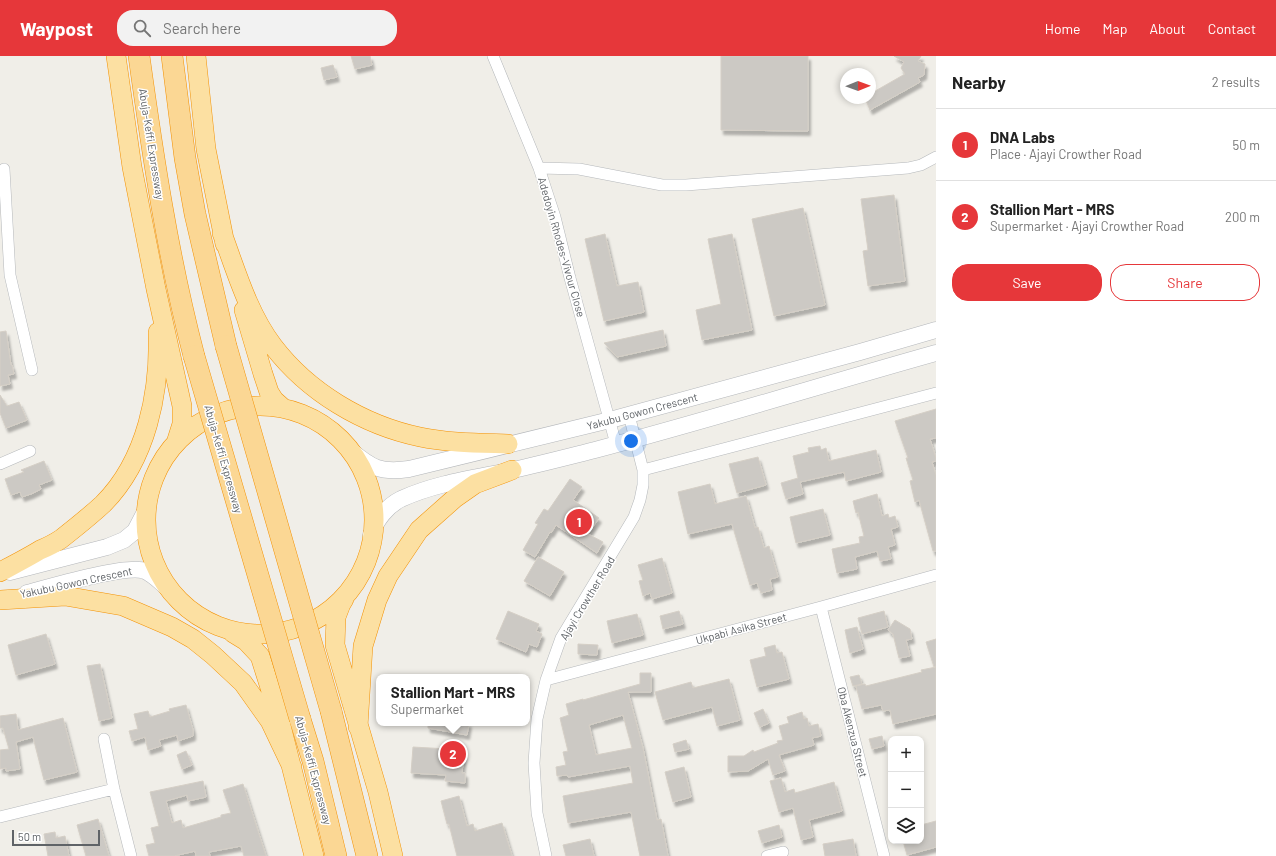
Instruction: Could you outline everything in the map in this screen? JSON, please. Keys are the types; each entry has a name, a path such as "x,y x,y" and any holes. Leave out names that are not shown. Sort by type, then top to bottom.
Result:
{"highway":[{"name":"Abuja-Keffi Expressway","path":"116,56 132,167 156,289 182,406 182,424 176,443"},
{"name":"Abuja-Keffi Expressway","path":"139,56 155,172 180,304 313,762 336,856"},
{"path":"172,56 184,158 197,222 226,346 331,712 367,856"},
{"path":"196,56 206,149 222,233 262,374 269,392 274,400 283,408"},
{"path":"222,233 247,300 262,328 273,345 294,370 314,387 340,405 368,421 397,431 421,437 465,443 508,444"},
{"path":"0,573 60,540 103,504 116,488 137,454 150,414 155,388 158,350 156,289"},
{"path":"350,591 321,617 285,632 265,635 245,634 226,630 195,614 182,603 170,590 161,575 152,554 147,526 147,508 150,490 156,473 176,443 207,419 225,412 244,407 263,406 283,408 318,422 334,433 350,450 364,472 369,487 374,517 371,535 364,563 350,591 341,604 336,617 335,645 378,792 393,856"},
{"path":"358,727 363,646 377,600 388,576 418,530 455,498 475,484 512,470"},
{"path":"0,599 65,596 123,606 172,627 193,639 213,655 243,683 270,720 292,767"},
{"name":"Abuja-Keffi Expressway","path":"226,630 246,641 260,656 277,710 314,856"}],"main road":[{"name":"Yakubu Gowon Crescent","path":"350,450 372,466 383,470 396,471 409,469 629,415 936,330"},
{"path":"371,535 382,514 389,507 418,492 635,439 936,353"},
{"path":"0,573 107,547 124,540 135,531 147,508"},
{"name":"Yakubu Gowon Crescent","path":"0,599 110,572 137,569 152,575 170,590"}],"street":[{"name":"Adedoyin Rhodes-Vivour Close","path":"493,56 539,168 555,217 570,278 616,444"},
{"path":"539,168 579,169 662,185 686,185 908,168 921,165 936,157"},
{"path":"4,169 5,277 32,370"},
{"path":"643,470 936,393"},
{"name":"Ajayi Crowther Road","path":"546,856 536,813 534,763 537,719 546,680 561,638 634,517 640,500 643,485 643,470 629,415"},
{"path":"0,464 30,451"},
{"name":"Ukpabi Asika Street","path":"546,680 936,575"},
{"name":"Oba Akenzua Street","path":"821,607 884,856"},
{"path":"104,739 114,789 131,856"},
{"path":"0,817 114,789"},
{"path":"767,856 783,852"}],"building":[{"path":"351,56 370,56 372,65 355,69"},
{"path":"721,56 808,56 808,131 721,130"},
{"path":"894,56 921,56 918,61 925,64 924,75 918,78 920,82 870,110 868,104 876,104 876,91 905,74 901,68 904,62"},
{"path":"333,65 337,77 324,80 321,68"},
{"path":"894,195 905,281 868,286 863,251 868,250 861,199"},
{"path":"803,208 825,305 774,316 752,219"},
{"path":"605,234 617,286 638,282 644,312 604,321 585,239"},
{"path":"732,234 752,330 702,340 696,310 721,304 708,239"},
{"path":"663,330 666,346 617,357 604,343"},
{"path":"6,331 11,365 14,374 8,375 10,384 0,386 0,332"},
{"path":"0,395 7,406 19,402 27,420 6,428 0,413"},
{"path":"936,409 936,438 930,439 936,458 936,461 932,462 936,475 936,551 933,551 919,500 915,502 910,481 913,480 906,458 908,458 895,421"},
{"path":"820,446 821,450 826,448 829,461 876,450 881,472 846,481 844,472 800,482 803,494 786,499 781,483 798,478 793,456 809,452 808,448"},
{"path":"758,457 766,485 737,493 729,464"},
{"path":"44,461 52,480 39,485 41,489 31,494 22,497 20,492 11,495 5,479 24,472 21,470"},
{"path":"570,479 582,487 573,500 599,518 588,534 603,542 597,553 556,525 535,557 523,550 538,524 535,523 544,509 548,511"},
{"path":"710,484 715,504 746,496 755,528 758,527 764,548 769,546 778,577 770,579 772,590 761,593 757,583 750,585 732,524 688,534 678,492"},
{"path":"877,494 882,516 888,514 889,518 895,516 898,527 891,529 895,545 888,547 891,559 880,561 877,551 855,557 857,569 837,573 832,549 860,543 859,537 864,536 858,512 856,513 853,501"},
{"path":"823,509 830,535 796,543 790,517"},
{"path":"538,557 564,572 550,596 524,581"},
{"path":"662,558 672,593 652,599 650,593 643,596 639,581 643,580 638,565"},
{"path":"508,611 539,624 536,631 542,634 537,647 529,644 526,652 496,639"},
{"path":"679,611 683,624 663,629 660,616"},
{"path":"884,611 888,627 862,634 858,618"},
{"path":"637,614 643,635 612,643 607,621"},
{"path":"895,620 910,629 912,639 906,640 910,656 899,658 893,634 888,630"},
{"path":"857,627 863,649 850,653 845,630"},
{"path":"46,634 55,664 16,675 8,645"},
{"path":"936,639 936,666 934,667 926,642"},
{"path":"578,644 598,645 597,655 578,654"},
{"path":"775,645 777,653 782,652 789,679 757,687 750,660 766,656 764,648"},
{"path":"100,664 112,718 99,721 87,666"},
{"path":"936,667 936,714 893,724 890,710 883,711 881,705 862,709 856,686 865,684 866,686"},
{"path":"640,673 651,673 651,692 628,692 643,748 657,820 661,819 668,856 640,856 631,812 568,823 563,796 633,783 630,766 568,777 567,775 557,776 556,767 566,765 563,752 568,751 560,718 569,715 566,704 640,684","holes":["623,715 632,748 596,755 589,725"]},
{"path":"859,675 862,684 853,686 850,677"},
{"path":"729,679 740,720 717,726 712,707 663,720 655,692 691,682 693,688"},
{"path":"186,705 193,730 193,736 178,741 177,735 159,740 161,746 148,750 145,737 132,741 129,731 138,729 134,714 148,711 150,717 170,711 169,709"},
{"path":"763,709 769,723 760,727 754,713"},
{"path":"802,712 804,719 807,718 809,726 818,724 821,736 812,738 814,745 779,755 785,771 773,775 768,759 748,771 728,772 728,756 744,756 753,750 754,752 778,743 777,741 783,740 779,726 789,723 787,717"},
{"path":"16,714 18,730 63,718 77,772 44,780 33,737 16,742 20,769 6,771 6,768 0,769 0,750 9,749 3,728 0,728 0,716"},
{"path":"428,726 468,726 467,735 428,728"},
{"path":"882,736 884,746 872,749 869,739"},
{"path":"686,740 689,749 675,752 673,744"},
{"path":"413,747 448,749 447,752 464,753 462,773 465,773 465,783 445,781 446,775 411,773"},
{"path":"186,751 192,765 182,769 177,755"},
{"path":"684,767 691,797 673,802 665,772"},
{"path":"781,778 785,792 794,789 795,793 834,782 842,811 809,820 813,837 801,840 793,808 779,812 770,781"},
{"path":"203,781 206,797 188,801 187,795 166,801 172,823 181,820 183,828 231,813 223,790 243,784 266,856 244,856 241,846 209,852 210,856 196,856 195,851 174,856 149,856 146,845 155,843 151,828 159,826 150,792"},
{"path":"459,796 467,826 473,824 475,831 502,823 512,856 457,856 449,824 447,824 441,801"},
{"path":"98,819 109,856 86,856 77,825"},
{"path":"936,821 936,847 907,855 904,844 924,844 924,824"},
{"path":"779,825 782,837 762,843 758,831"},
{"path":"55,832 56,838 65,836 69,856 48,856 44,834"},
{"path":"590,839 594,856 566,856 563,845"},
{"path":"853,839 856,856 825,856 823,844"}],"place":[{"name":"DNA Labs","path":"579,522"},
{"name":"Stallion Mart - MRS","path":"453,754"}]}
